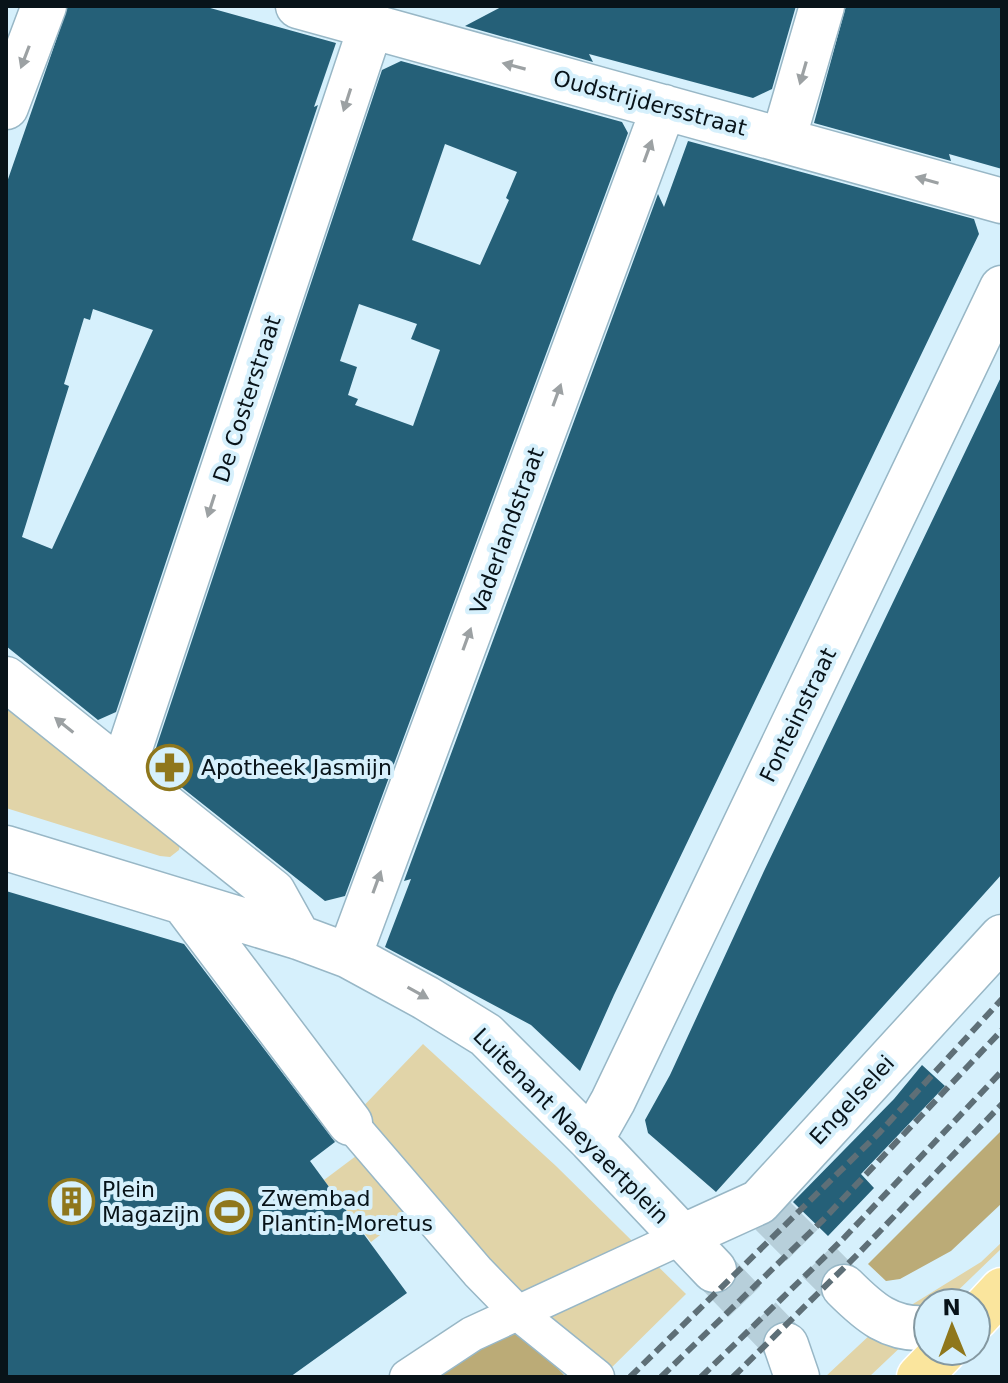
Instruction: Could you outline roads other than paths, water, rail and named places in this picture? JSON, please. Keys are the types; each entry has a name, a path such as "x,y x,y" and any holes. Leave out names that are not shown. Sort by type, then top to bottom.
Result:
{"street":[{"path":"6,107 44,6"},
{"name":"Oudstrijdersstraat","path":"298,6 1002,201"},
{"path":"783,140 822,6"},
{"name":"De Costerstraat","path":"122,772 371,26"},
{"name":"Vaderlandstraat","path":"349,956 664,107"},
{"name":"Fonteinstraat","path":"591,1140 613,1101 1002,288"},
{"path":"6,679 273,892 298,937"},
{"path":"6,848 184,903 350,1123 478,1272 519,1314 597,1377"},
{"name":"Luitenant Naeyaertplein","path":"184,903 298,937 349,956 486,1035 714,1270"},
{"name":"Engelselei","path":"682,1237 765,1208 1002,937"},
{"path":"407,1377 472,1334 682,1237"},
{"path":"844,1287 878,1319 896,1326 912,1327"}],"tunnel":[{"path":"771,1214 844,1287"},
{"path":"714,1270 786,1345"}],"railway":[{"path":"630,1377 880,1132 1002,999"},
{"path":"661,1377 823,1220 1002,1030"},
{"path":"701,1377 843,1239 1002,1071"},
{"path":"733,1377 858,1254 1002,1104"}],"place":[{"name":"Apotheek Jasmijn","path":"170,767"},
{"name":"Plein Magazijn","path":"71,1202"},
{"name":"Zwembad Plantin-Moretus","path":"230,1211"}]}
